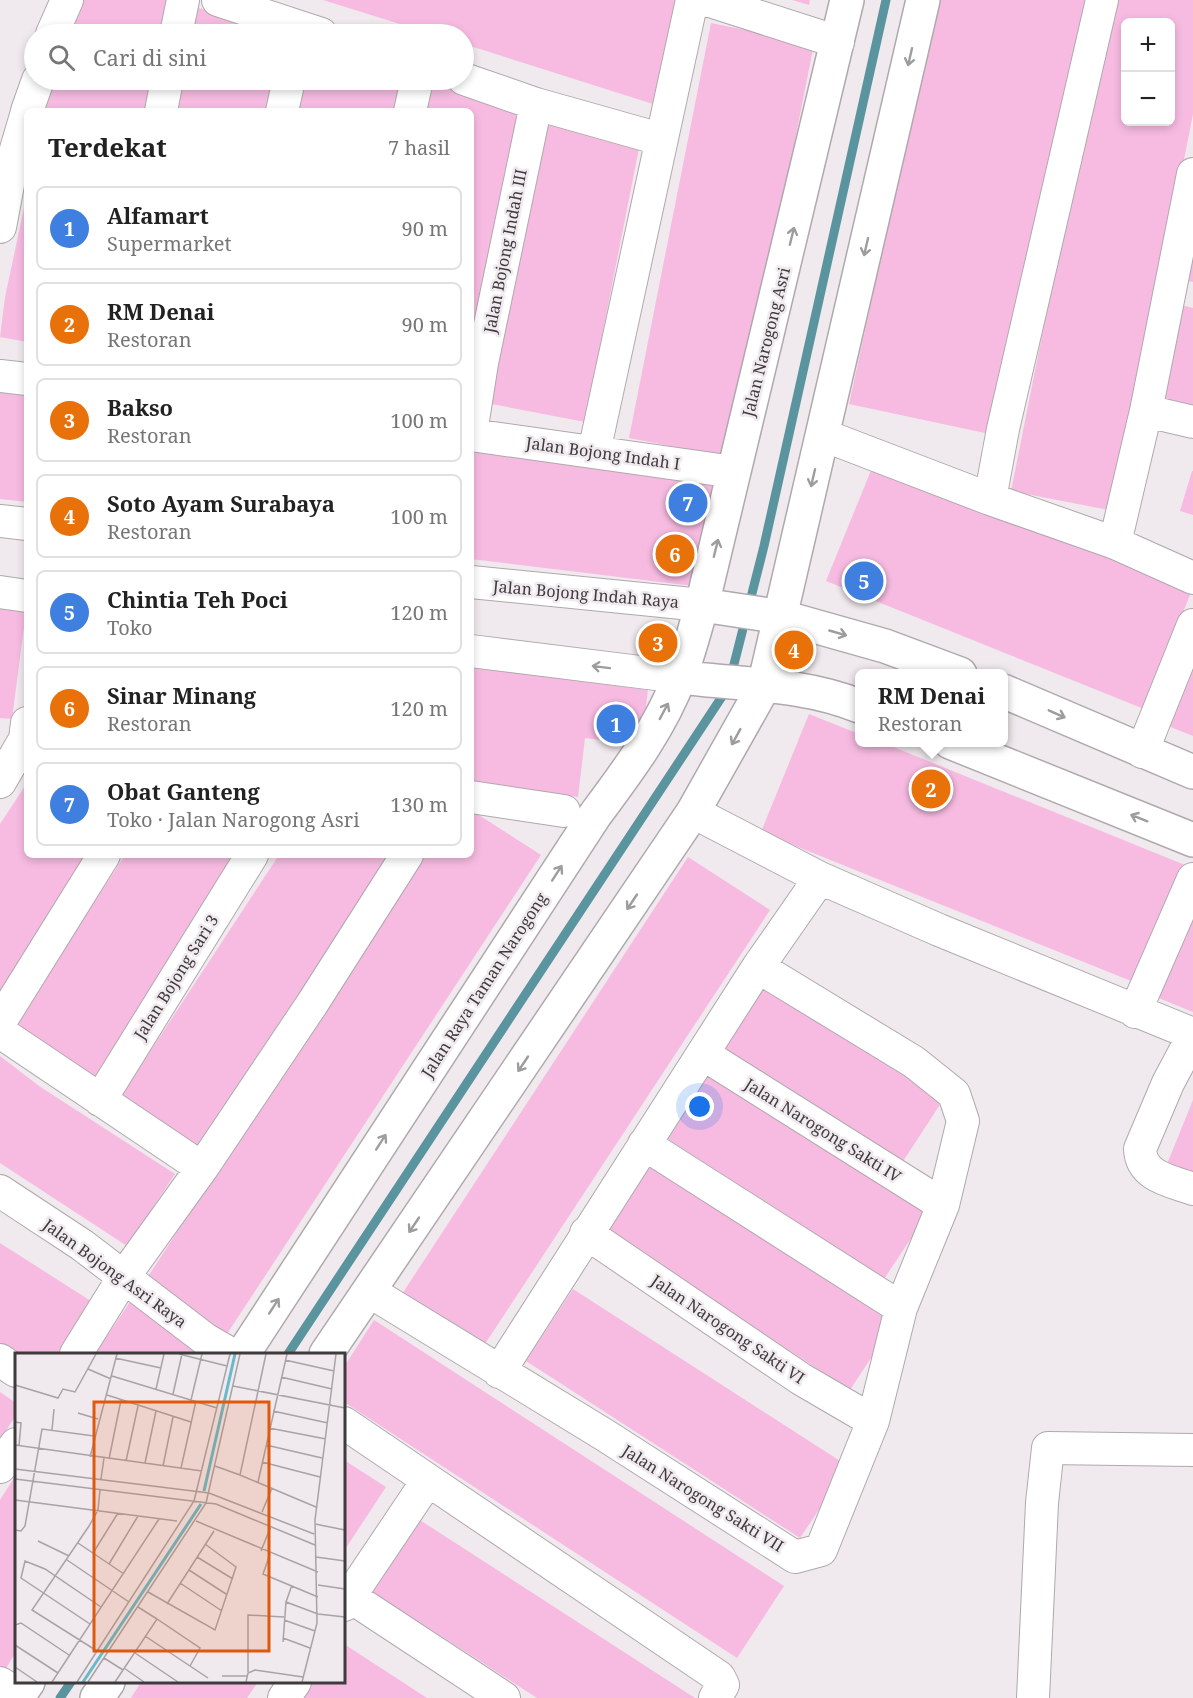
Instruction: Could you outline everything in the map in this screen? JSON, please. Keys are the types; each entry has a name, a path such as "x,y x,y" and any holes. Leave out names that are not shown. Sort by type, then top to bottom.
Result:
{"street":[{"path":"56,24 67,0"},
{"path":"178,24 183,0"},
{"path":"218,0 285,24"},
{"path":"594,452 627,308 660,139 692,0"},
{"path":"707,0 838,42"},
{"name":"Jalan Narogong Asri","path":"712,606 734,472 847,0"},
{"path":"327,1353 693,812 752,685 823,435 923,0"},
{"path":"990,499 1003,429 1102,0"},
{"path":"474,82 536,104 660,139"},
{"path":"0,227 20,111 32,90"},
{"path":"162,108 165,90"},
{"path":"283,108 287,90"},
{"path":"411,108 415,90"},
{"name":"Jalan Bojong Indah III","path":"474,417 489,331 536,104"},
{"path":"1115,543 1146,411 1181,298 1193,174"},
{"path":"0,376 24,379"},
{"path":"1146,411 1193,422"},
{"name":"Jalan Bojong Indah I","path":"474,434 734,472"},
{"path":"823,435 990,499 1115,543 1193,578"},
{"path":"0,521 24,524"},
{"name":"Jalan Bojong Indah Raya","path":"474,582 712,606"},
{"path":"0,592 24,596"},
{"path":"712,606 772,615 885,646 947,669"},
{"name":"Jalan Raya Taman Narogong","path":"244,1353 595,815 630,768 664,711 691,678 712,606"},
{"path":"1142,752 1193,625"},
{"path":"474,651 811,690 855,705"},
{"path":"1008,693 1193,772"},
{"path":"0,782 20,734"},
{"path":"962,747 1193,840"},
{"path":"474,797 564,811"},
{"path":"693,812 820,878 1193,1035 1168,1083 1140,1149 1140,1160 1150,1173 1193,1189"},
{"path":"0,1022 102,858"},
{"name":"Jalan Bojong Sari 3","path":"100,1100 250,858"},
{"path":"77,1353 125,1275 202,1168 312,1004 405,858"},
{"path":"499,1372 758,967 820,878"},
{"path":"1135,1012 1193,879"},
{"name":"Jalan Narogong Sakti VII","path":"369,1291 603,1434 795,1557 821,1550 873,1421 901,1308 944,1205 963,1121 954,1094 914,1062 758,967"},
{"path":"0,1032 202,1168"},
{"name":"Jalan Narogong Sakti IV","path":"703,1054 944,1205"},
{"path":"644,1144 901,1308"},
{"name":"Jalan Bojong Asri Raya","path":"0,1191 125,1275 205,1339 229,1353"},
{"name":"Jalan Narogong Sakti VI","path":"586,1233 801,1379 873,1421"},
{"path":"0,1360 15,1370"},
{"path":"345,1424 719,1677 723,1685 715,1698"},
{"path":"0,1467 15,1445"},
{"path":"1033,1698 1042,1503 1048,1448 1193,1449"},
{"path":"428,1480 346,1600 504,1698"},
{"path":"97,1698 107,1683"},
{"path":"284,1698 294,1683"}],"building":[{"path":"76,0 171,0 167,24 63,24"},
{"path":"323,0 674,0 685,4 653,104 474,47 474,24 400,24"},
{"path":"792,0 810,0 809,5"},
{"path":"937,0 1095,0 999,436 849,404"},
{"path":"1109,0 1193,0 1193,114 1114,511 1011,491"},
{"path":"187,5 258,24 183,24"},
{"path":"711,23 814,44 732,458 629,438"},
{"path":"47,90 153,90 150,108 43,108"},
{"path":"171,90 278,90 275,108 168,108"},
{"path":"291,90 399,90 396,108 288,108"},
{"path":"428,90 466,90 528,108 474,371 474,108 421,108"},
{"path":"537,123 640,143 585,422 481,402"},
{"path":"24,208 24,341 0,337 5,297"},
{"path":"1193,260 1193,282 1187,281"},
{"path":"1177,304 1193,308 1193,409 1156,401"},
{"path":"0,382 24,385 24,502 0,499"},
{"path":"474,441 715,472 701,587 474,559"},
{"path":"874,463 1192,590 1144,709 826,581"},
{"path":"1193,471 1193,515 1180,511"},
{"path":"0,601 24,604 24,627 12,719 0,718"},
{"path":"1193,652 1193,736 1163,724"},
{"path":"474,667 648,690 641,745 585,738 578,797 474,784"},
{"path":"809,714 855,732 855,747 893,747 1185,865 1136,983 761,832"},
{"path":"24,788 24,858 94,858 0,1001 0,824"},
{"path":"474,812 541,855 225,1337 143,1284 422,858 474,858"},
{"path":"688,857 770,910 483,1347 402,1294"},
{"path":"123,858 239,858 94,1080 12,1028"},
{"path":"277,858 393,858 199,1154 117,1102"},
{"path":"1193,905 1193,1012 1156,997"},
{"path":"767,981 945,1097 898,1169 719,1053"},
{"path":"0,1056 39,1086 175,1174 127,1246 0,1163"},
{"path":"710,1064 932,1207 884,1279 663,1136"},
{"path":"1193,1100 1193,1180 1165,1169"},
{"path":"651,1159 897,1318 850,1390 604,1231"},
{"path":"0,1243 94,1303 61,1353 15,1353 0,1345"},
{"path":"573,1289 848,1466 800,1538 526,1361"},
{"path":"134,1296 211,1353 96,1353"},
{"path":"374,1320 784,1586 737,1658 345,1403 345,1365"},
{"path":"0,1392 15,1402 15,1417 0,1440"},
{"path":"345,1461 386,1487 345,1549"},
{"path":"15,1477 15,1654 5,1670 0,1667 0,1500"},
{"path":"409,1513 695,1698 537,1698 362,1585"},
{"path":"345,1645 427,1698 290,1698 300,1683 345,1683"},
{"path":"140,1683 257,1683 247,1698 131,1698"}],"waterway":[{"path":"731,676 764,546 886,0"},
{"path":"289,1353 727,689"},
{"path":"60,1698 70,1683"}],"place":[{"name":"Obat Ganteng","path":"688,503"},
{"name":"Sinar Minang","path":"675,554"},
{"name":"Chintia Teh Poci","path":"864,581"},
{"name":"Bakso","path":"658,643"},
{"name":"Soto Ayam Surabaya","path":"794,650"},
{"name":"Alfamart","path":"616,724"},
{"name":"RM Denai","path":"931,789"}]}
